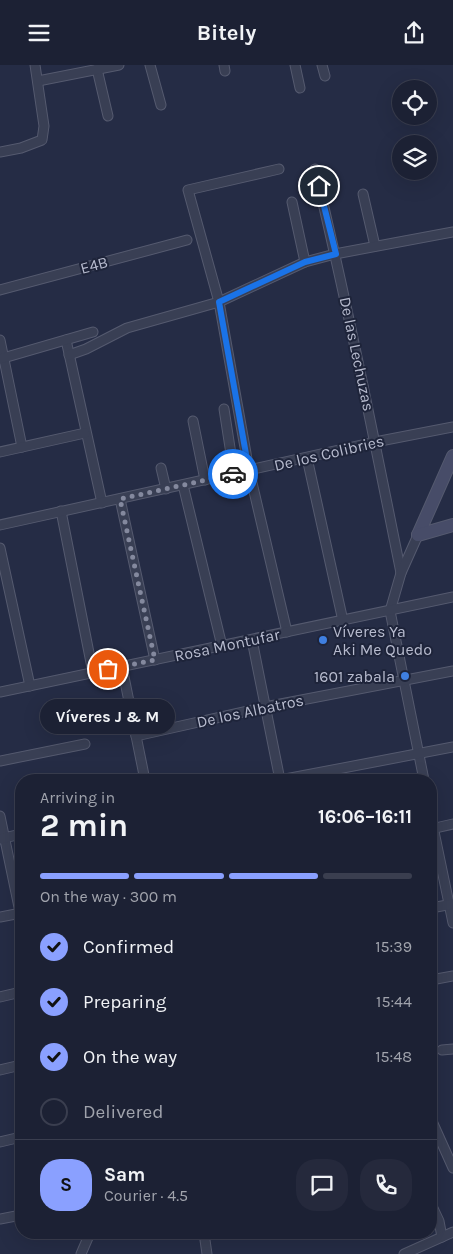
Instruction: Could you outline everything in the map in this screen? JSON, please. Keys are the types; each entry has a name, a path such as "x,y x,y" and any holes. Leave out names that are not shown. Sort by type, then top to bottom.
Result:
{"street":[{"path":"0,152 22,148 42,140 44,126 35,65"},
{"path":"38,81 119,65"},
{"path":"150,65 160,105"},
{"path":"295,65 300,88"},
{"path":"322,65 325,76"},
{"path":"97,69 108,117"},
{"path":"279,169 188,190 219,302 249,471 287,632"},
{"name":"De las Lechuzas","path":"315,169 336,254 401,573"},
{"path":"363,194 375,246"},
{"path":"292,202 305,262"},
{"path":"69,355 86,349 127,328 219,302 305,262 375,246 453,232"},
{"name":"E4B","path":"0,290 188,240"},
{"path":"2,358 93,331"},
{"path":"0,340 2,358 22,447"},
{"path":"66,340 85,433 102,503"},
{"path":"224,409 230,454 226,468 228,475"},
{"path":"193,421 205,479"},
{"name":"De los Colibries","path":"0,525 375,442 453,427"},
{"path":"0,453 85,433"},
{"path":"423,774 390,611 401,573 453,456"},
{"path":"307,458 343,621"},
{"path":"160,468 166,489"},
{"path":"183,485 222,646"},
{"path":"120,499 155,660"},
{"path":"61,511 93,673"},
{"path":"418,535 453,525"},
{"path":"0,549 30,686"},
{"name":"Rosa Montufar","path":"0,692 453,597"},
{"path":"252,640 279,774"},
{"path":"122,667 144,774"},
{"name":"De los Albatros","path":"136,736 266,707 453,671"},
{"path":"0,761 85,744"},
{"path":"312,774 453,747"},
{"path":"0,816 2,838 15,890"},
{"path":"437,827 453,824"},
{"path":"2,838 15,835"},
{"path":"437,848 451,904 453,923"},
{"path":"437,907 451,904"},
{"path":"0,917 15,915"},
{"path":"437,979 453,975"},
{"path":"0,997 15,993"},
{"path":"442,1051 453,1049"},
{"path":"0,1070 15,1066"},
{"path":"437,1132 453,1168"},
{"path":"0,1142 15,1138"},
{"path":"0,1219 15,1216"},
{"path":"437,1217 442,1237"},
{"path":"404,1254 453,1232"},
{"path":"81,1254 87,1239"},
{"path":"205,1239 207,1254"}],"way so far":[{"path":"108,669 155,660 120,499 233,474"}],"place":[{"name":"Víveres Ya Aki Me Quedo","path":"323,640"},
{"name":"Víveres J & M","path":"108,669"},
{"name":"1601 zabala","path":"405,676"}],"route":[{"path":"233,474 249,471 219,302 305,262 336,254 319,186"}]}
